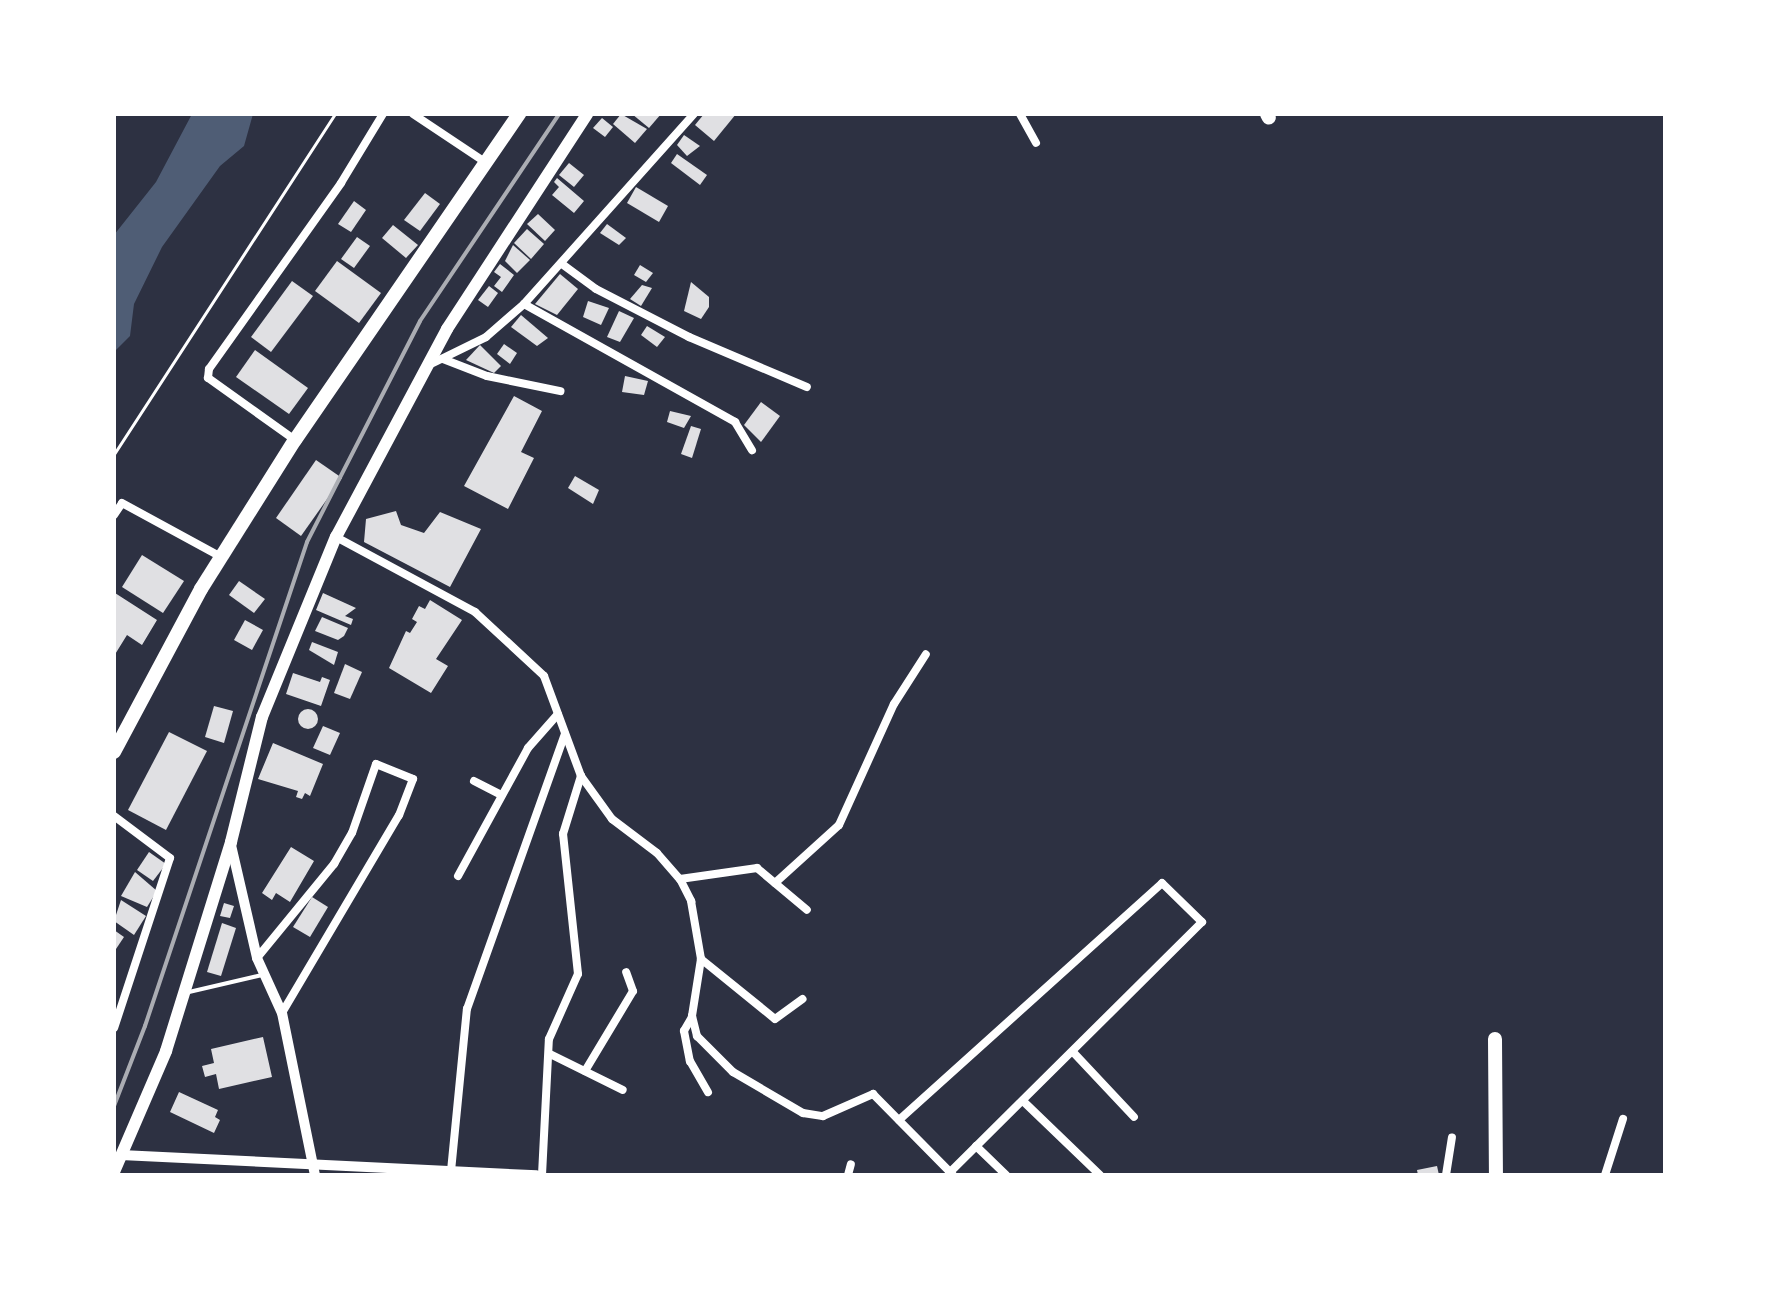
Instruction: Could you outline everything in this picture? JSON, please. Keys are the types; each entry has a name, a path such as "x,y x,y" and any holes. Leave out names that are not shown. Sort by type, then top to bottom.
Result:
{"highway":[{"path":"114,752 222,558 295,440 519,114"},
{"path":"1495,1039 1496,1175"}],"main road":[{"path":"114,1172 166,1051 231,842 262,717 336,537 438,361 447,329 587,114"}],"street":[{"path":"295,440 208,378 209,369 341,183 383,114"},
{"path":"413,114 485,162"},
{"path":"438,361 486,337 524,304 694,114"},
{"path":"1020,114 1036,143"},
{"path":"562,264 596,289 689,337 807,387"},
{"path":"524,304 735,422 752,450"},
{"path":"438,361 487,376 560,391"},
{"path":"114,515 122,503 222,558"},
{"path":"336,537 475,612 544,676 581,776 612,819 657,853 680,879 691,901 701,959 692,1016 684,1031 690,1061 708,1092"},
{"path":"775,883 839,825 894,704 926,654"},
{"path":"458,876 528,748 558,714"},
{"path":"451,1171 467,1009 565,733"},
{"path":"257,958 334,864 352,833 376,764 413,779 399,815 282,1013"},
{"path":"121,1155 314,1170 539,1175 549,1039 578,974 563,834 581,776"},
{"path":"474,781 502,795"},
{"path":"114,816 170,858 114,1028"},
{"path":"231,842 257,958 282,1013 314,1170"},
{"path":"680,879 757,868 807,910"},
{"path":"692,1016 697,1036 733,1072 786,1107 823,1116 873,1094 951,1173 1202,922 1162,883 899,1120"},
{"path":"701,959 775,1019 803,999"},
{"path":"585,1071 633,991 626,972"},
{"path":"1073,1052 1134,1117"},
{"path":"550,1054 623,1090"},
{"path":"1023,1101 1100,1175"},
{"path":"1605,1175 1623,1119"},
{"path":"1446,1175 1452,1137"},
{"path":"976,1146 1006,1175"},
{"path":"848,1175 851,1164"}],"lane":[{"path":"182,993 264,974"}],"path":[{"path":"114,454 335,114"}],"water":[{"path":"192,114 253,114 244,146 220,166 162,247 134,304 130,336 114,352 114,235 156,182"}],"building":[{"path":"621,114 647,129 635,143 613,124"},
{"path":"632,114 661,114 649,128"},
{"path":"704,114 736,114 714,141 695,125"},
{"path":"602,118 613,127 605,137 593,128"},
{"path":"684,135 700,146 687,156 677,145"},
{"path":"677,154 707,175 700,185 671,163"},
{"path":"569,163 584,175 574,187 559,175"},
{"path":"557,178 584,201 574,213 552,195 559,187 554,182"},
{"path":"636,187 668,206 659,222 627,203"},
{"path":"425,193 440,204 420,231 404,220"},
{"path":"354,201 366,210 351,232 338,224"},
{"path":"538,214 555,230 545,241 527,224"},
{"path":"607,224 626,238 619,245 600,233"},
{"path":"393,225 418,245 406,258 382,238"},
{"path":"527,229 544,244 531,259 514,243"},
{"path":"357,237 370,246 354,268 341,259"},
{"path":"513,245 530,260 517,273 505,261"},
{"path":"337,261 381,293 359,323 315,291"},
{"path":"500,264 514,275 502,292 494,286 501,277 494,272"},
{"path":"640,265 653,273 646,282 634,275"},
{"path":"560,274 578,289 557,315 535,304"},
{"path":"292,281 313,296 271,352 251,337"},
{"path":"691,282 709,297 709,307 701,319 684,311"},
{"path":"642,285 652,288 641,306 630,299"},
{"path":"489,286 498,293 488,307 478,300"},
{"path":"588,301 609,308 601,325 583,317"},
{"path":"619,311 634,318 620,342 607,337"},
{"path":"521,315 548,338 537,346 511,327"},
{"path":"647,326 665,337 657,347 641,335"},
{"path":"504,344 517,353 510,364 497,354"},
{"path":"480,345 501,366 494,373 466,360"},
{"path":"255,350 308,388 289,414 236,377"},
{"path":"625,376 648,381 644,395 622,392"},
{"path":"514,396 542,411 521,452 534,458 508,509 464,486"},
{"path":"761,402 780,416 761,442 744,425"},
{"path":"670,411 691,416 684,428 667,422"},
{"path":"691,426 701,429 692,458 681,454"},
{"path":"316,460 342,478 301,536 276,518"},
{"path":"575,476 599,490 593,504 568,488"},
{"path":"396,511 401,525 424,533 440,512 481,529 450,587 364,542 366,519"},
{"path":"142,555 184,581 163,613 122,587"},
{"path":"239,581 265,599 254,613 229,595"},
{"path":"115,593 157,620 142,645 127,635 114,656"},
{"path":"323,593 356,608 345,616 353,619 351,625 316,610"},
{"path":"430,600 462,620 436,659 448,666 431,693 389,668 406,631 410,633 417,622 412,619 419,606 425,609"},
{"path":"322,617 348,628 344,636 338,640 315,631"},
{"path":"245,620 263,630 252,650 234,640"},
{"path":"312,642 338,652 334,665 309,650"},
{"path":"345,664 362,672 350,699 334,693"},
{"path":"293,673 320,682 322,677 330,680 321,706 286,694"},
{"path":"214,706 233,711 224,743 205,737"},
{"path":"308,709 315,712 318,719 315,726 308,729 301,726 298,719 301,712"},
{"path":"323,726 340,733 330,755 313,748"},
{"path":"169,732 207,751 166,830 128,810"},
{"path":"273,743 323,764 310,796 305,793 302,799 296,797 298,791 258,779"},
{"path":"291,847 314,861 290,902 276,893 272,900 262,893"},
{"path":"149,852 166,864 153,881 137,870"},
{"path":"135,872 157,891 147,907 121,896"},
{"path":"312,897 328,907 310,937 293,927"},
{"path":"121,900 146,916 134,935 114,921"},
{"path":"224,903 234,906 230,918 220,916"},
{"path":"222,923 236,928 221,976 207,972"},
{"path":"114,930 124,937 114,952"},
{"path":"263,1037 272,1077 219,1089 216,1074 205,1077 202,1066 214,1063 211,1049"},
{"path":"179,1092 218,1110 215,1117 220,1120 214,1133 170,1112"},
{"path":"1437,1166 1439,1175 1418,1175 1417,1170"}],"railway":[{"path":"114,1106 145,1026 307,542 420,321 559,114"}]}
